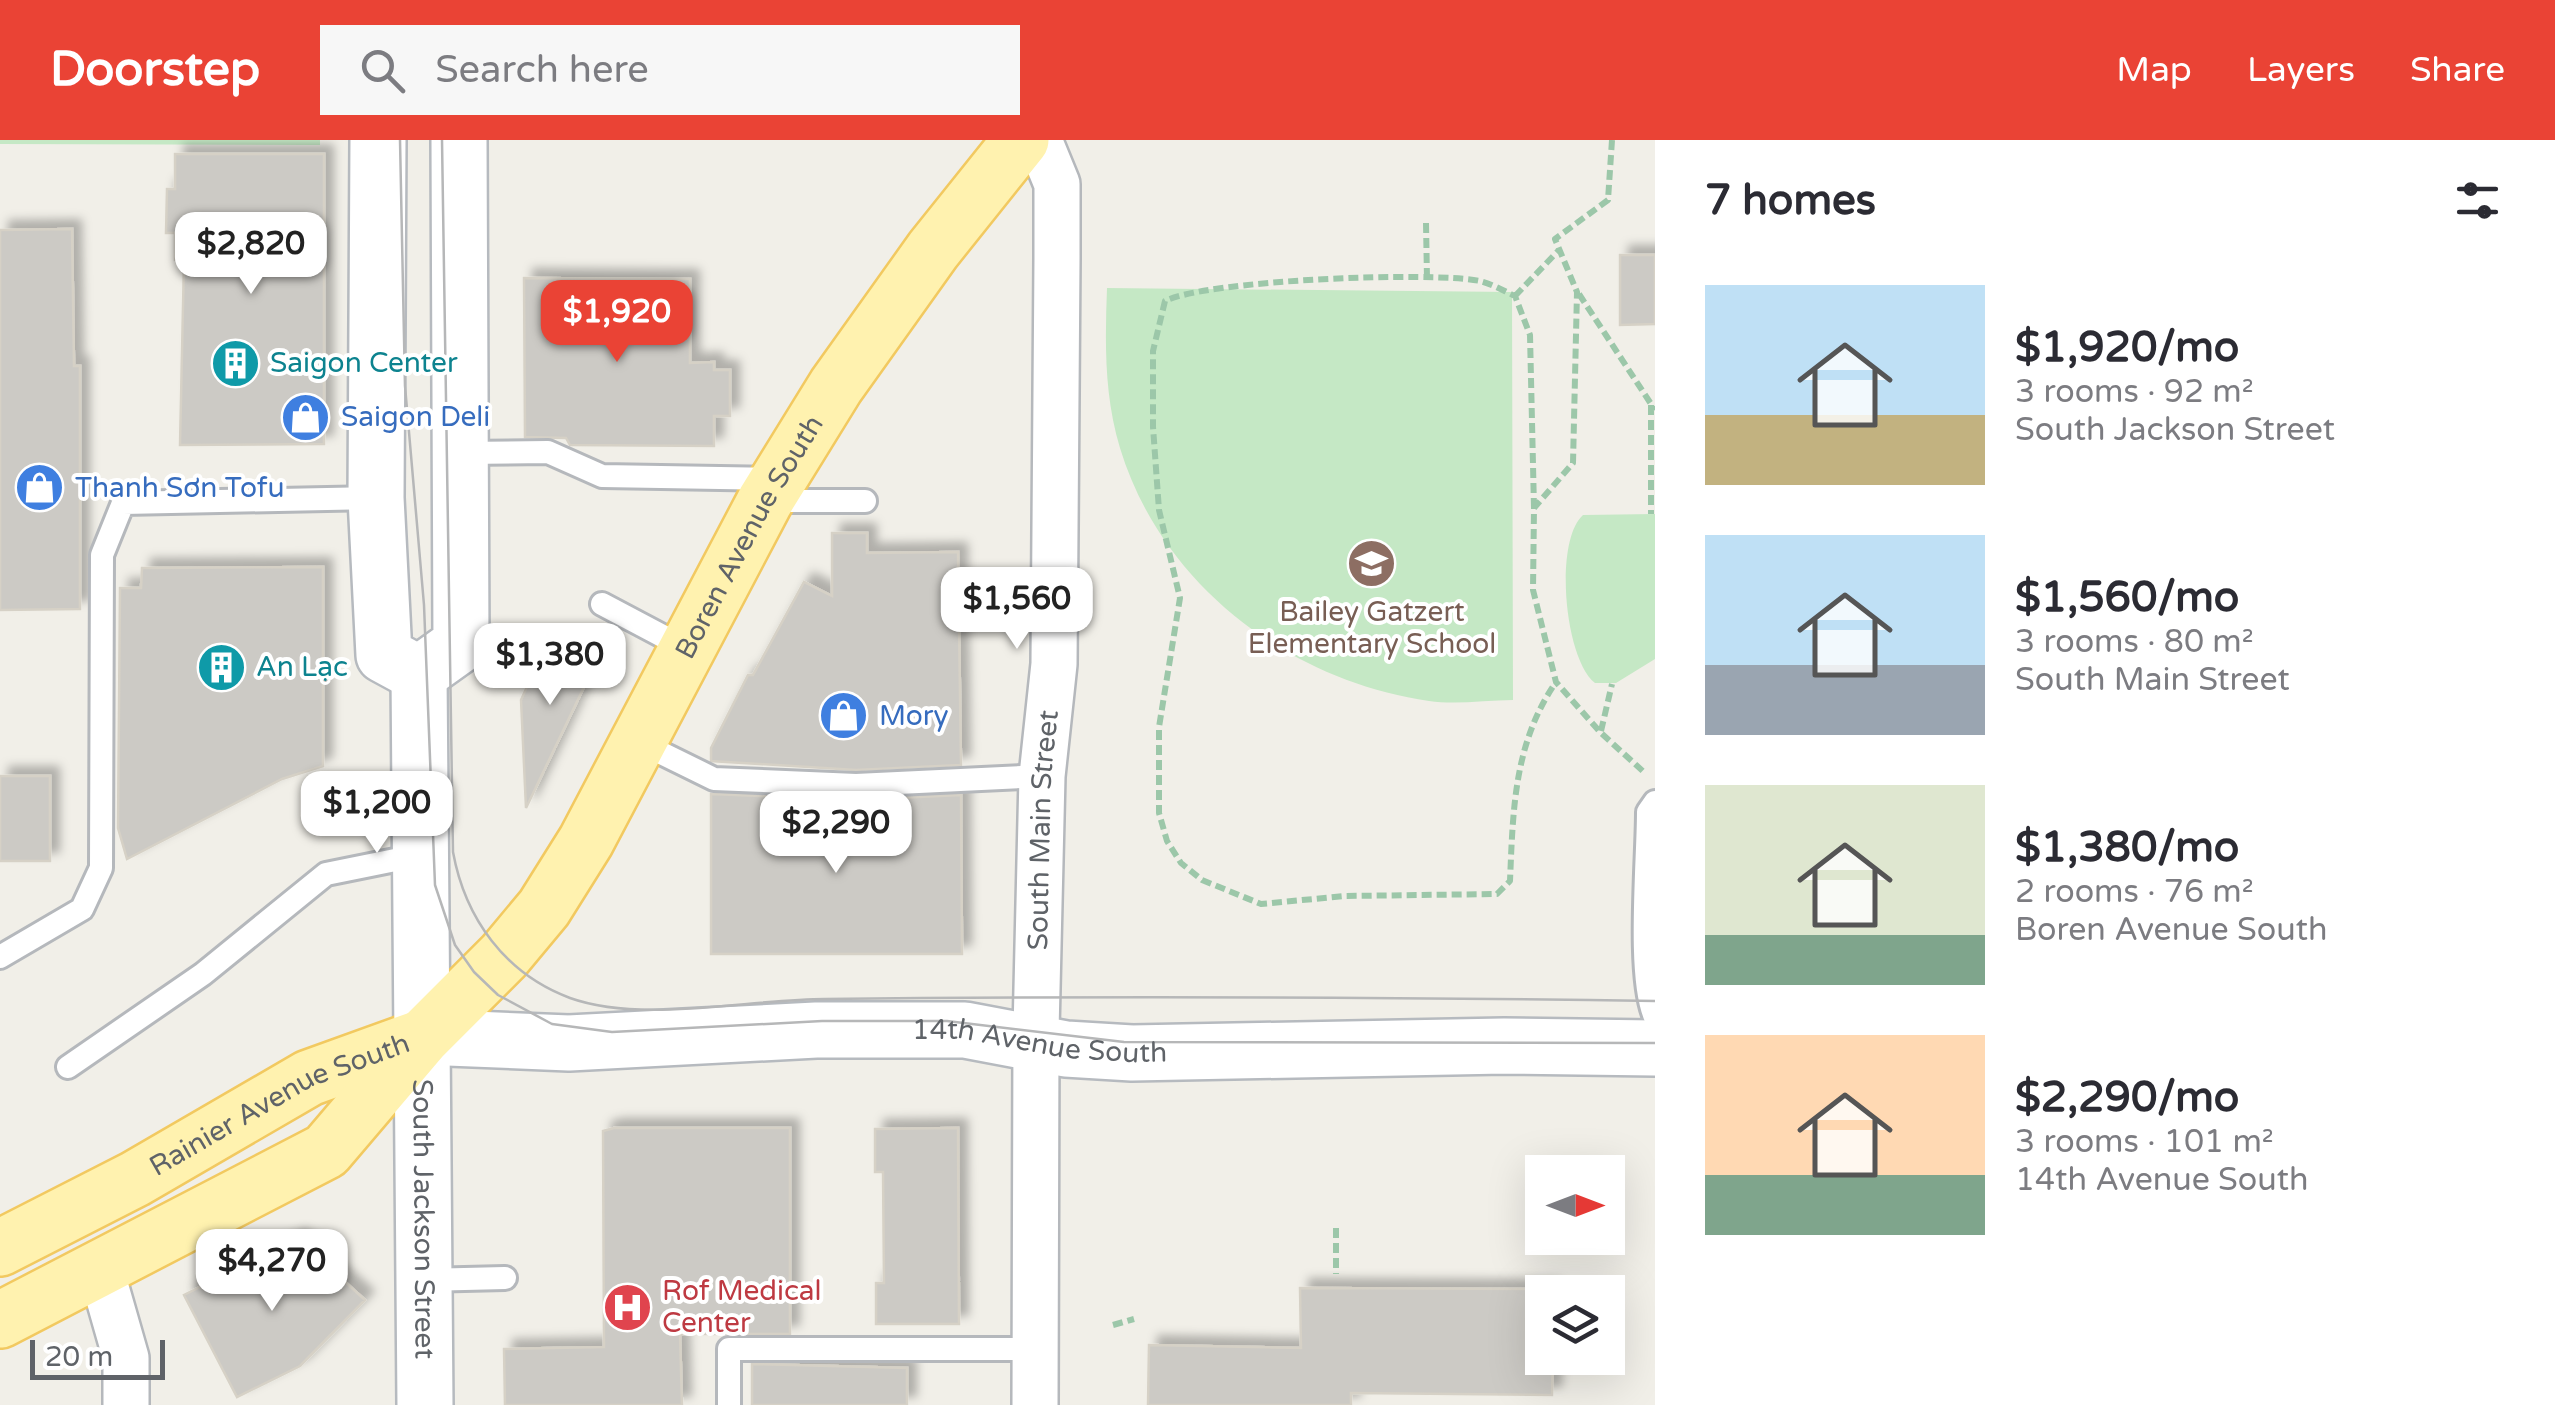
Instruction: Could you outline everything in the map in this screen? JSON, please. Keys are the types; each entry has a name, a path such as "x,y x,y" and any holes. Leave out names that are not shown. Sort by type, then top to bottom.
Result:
{"main road":[{"path":"378,140 376,498 384,655 419,674 461,644 459,140"},
{"name":"Boren Avenue South","path":"423,1037 544,908 639,742 771,490 836,386 933,250 1021,140"},
{"name":"South Jackson Street","path":"419,674 426,1405"},
{"name":"14th Avenue South","path":"423,1037 569,1043 816,1030 965,1030 1036,1045 1174,1054 1504,1046 1655,1048"},
{"name":"Rainier Avenue South","path":"0,1248 135,1179 309,1078 423,1037"},
{"name":"Rainier Avenue South","path":"0,1320 326,1151 423,1037"}],"street":[{"name":"South Main Street","path":"1035,1405 1036,1045 1042,776 1054,664 1058,258 1057,184 1039,140"},
{"path":"100,1267 126,1358 126,1405"}],"lane":[{"path":"461,454 548,452 602,476 865,501"},
{"path":"0,957 82,909 101,868 102,554 123,503 376,498"},
{"path":"602,604 687,650"},
{"path":"639,742 714,780 856,784 1042,776"},
{"path":"1655,802 1648,812 1648,1001 1655,1017"},
{"path":"68,1067 203,974 326,874 420,855"},
{"path":"424,1280 505,1278"},
{"path":"729,1405 729,1349 1035,1349"}],"path":[{"path":"1612,140 1608,200 1556,239 1577,292 1653,407 1651,514"},
{"path":"1426,224 1427,279"},
{"path":"1515,296 1560,250"},
{"path":"1556,682 1527,737 1514,791 1510,881 1497,894 1345,896 1262,904 1202,880 1182,863 1167,841 1159,813 1160,727 1180,598 1159,510 1154,427 1154,351 1165,301 1180,294 1269,283 1427,279 1476,280 1515,296 1530,335 1534,590 1556,682 1601,733 1648,776"},
{"path":"1534,508 1573,463 1577,292"},
{"path":"1601,733 1612,684"},
{"path":"1336,1228 1336,1274"},
{"path":"1113,1325 1134,1319"}],"green space":[{"path":"0,140 320,140 320,145 0,144"},
{"path":"1107,288 1512,292 1513,700 1429,701 1378,690 1328,672 1281,649 1238,619 1200,583 1166,543 1140,498 1120,448 1108,388"},
{"path":"1655,514 1655,659 1616,683 1595,683 1584,670 1576,650 1566,599 1568,549 1574,529 1583,515"}],"building":[{"name":"Saigon Center","path":"175,154 324,154 324,444 180,445 184,260 175,260 175,233 166,233 167,189 175,189"},
{"name":"Thanh Sơn Tofu","path":"72,229 74,366 80,366 80,609 0,610 0,230"},
{"path":"1620,255 1655,255 1655,324 1620,325"},
{"path":"524,278 690,279 690,363 714,362 714,370 730,370 730,416 714,416 714,446 570,445 566,438 525,437"},
{"path":"832,533 867,533 867,553 958,552 961,765 856,770 711,761 711,748 748,675 753,675 804,582 832,596"},
{"name":"An Lạc","path":"323,567 323,766 282,779 127,859 118,828 120,588 141,588 142,568"},
{"path":"556,643 595,664 526,808 521,700 545,647 552,649"},
{"path":"0,776 50,776 50,861 0,861"},
{"path":"711,794 856,800 961,795 962,954 711,954"},
{"path":"790,1128 790,1334 680,1334 682,1405 505,1405 504,1349 604,1347 603,1131"},
{"path":"958,1128 959,1324 876,1324 876,1283 884,1283 883,1172 875,1172 875,1129"},
{"path":"297,1238 365,1300 300,1366 237,1397 184,1295"},
{"path":"1300,1288 1525,1289 1525,1375 1553,1375 1552,1395 1351,1393 1351,1405 1148,1405 1149,1345 1301,1348"},
{"path":"752,1364 907,1368 907,1405 752,1405"}],"tram line":[{"path":"400,140 405,386 424,605 435,885 455,945 474,972 498,995 552,1024 612,1032 822,1021 947,1021 1124,1042 1655,1043"},
{"path":"442,140 453,852 478,921 508,959 526,974 547,988 599,1006 662,1010 795,1000 929,998 1655,1001"}],"place":[{"name":"Saigon Center","path":"235,363"},
{"name":"Saigon Deli","path":"306,417"},
{"name":"Thanh Sơn Tofu","path":"40,488"},
{"name":"Bailey Gatzert Elementary School","path":"1372,564"},
{"name":"An Lạc","path":"221,667"},
{"name":"Mory","path":"844,716"},
{"name":"Rof Medical Center","path":"627,1307"}]}
